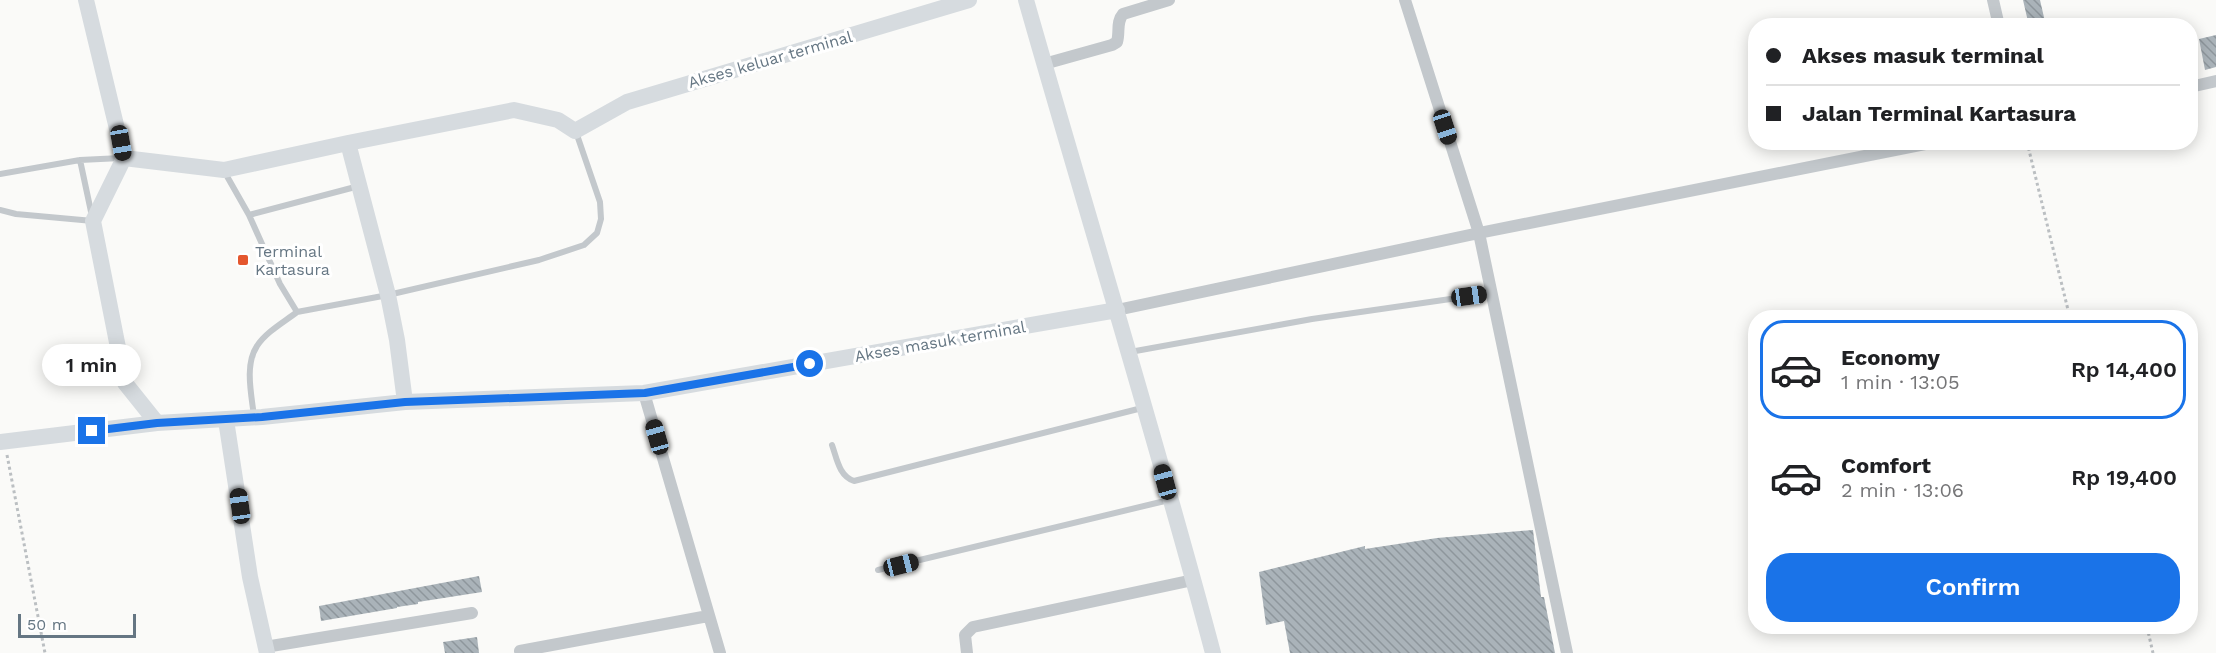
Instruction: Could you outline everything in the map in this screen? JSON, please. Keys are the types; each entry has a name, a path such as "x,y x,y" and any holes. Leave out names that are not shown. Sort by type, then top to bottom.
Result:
{"street":[{"path":"86,0 124,158 93,221 125,383 157,423"},
{"name":"Akses keluar terminal","path":"575,131 627,102 969,0"},
{"path":"1026,0 1117,310 1213,653"},
{"path":"1044,64 1112,45 1117,42 1118,23 1123,14 1169,0"},
{"path":"1405,0 1479,233 1568,653"},
{"path":"1993,0 1997,18"},
{"path":"2198,85 2216,81"},
{"path":"124,158 224,170 514,110 558,120 575,131"},
{"path":"348,143 388,295 397,340 405,402"},
{"path":"1117,310 1479,233 1895,150"},
{"name":"Akses masuk terminal","path":"2,442 157,423 254,418 405,402 645,393 1117,310"},
{"path":"645,393 720,653"},
{"path":"226,420 250,577 266,650 472,613"},
{"path":"967,653 965,635 973,627 1193,580"},
{"path":"520,651 708,616"}],"lane":[{"path":"254,418 251,363 256,347 297,312 388,295 539,261 584,245 597,233 601,219 600,202 575,131"},
{"path":"0,174 80,160 124,158"},
{"path":"0,210 16,214 93,221 80,160"},
{"path":"224,170 249,215 267,259 297,312"},
{"path":"249,215 359,186"},
{"path":"1129,352 1312,319 1492,293"},
{"path":"832,445 842,473 854,481 1144,407"},
{"path":"878,570 1170,499"}],"path":[{"path":"2029,150 2068,310"},
{"path":"2,442 45,653"},
{"path":"2149,634 2153,653"}],"building":[{"path":"2023,0 2040,0 2044,18 2027,18"},
{"path":"2216,35 2216,67 2205,70 2199,39"},
{"path":"1533,530 1541,597 1544,597 1555,653 1290,653 1284,621 1266,625 1259,572 1365,546 1365,549 1437,538"},
{"path":"479,576 482,592 321,621 319,606"},
{"path":"477,637 479,653 445,653 443,642"}],"place":[{"name":"Terminal Kartasura","path":"243,260"}],"route":[{"path":"92,431 157,423 262,417 405,402 645,393 810,364"}]}
